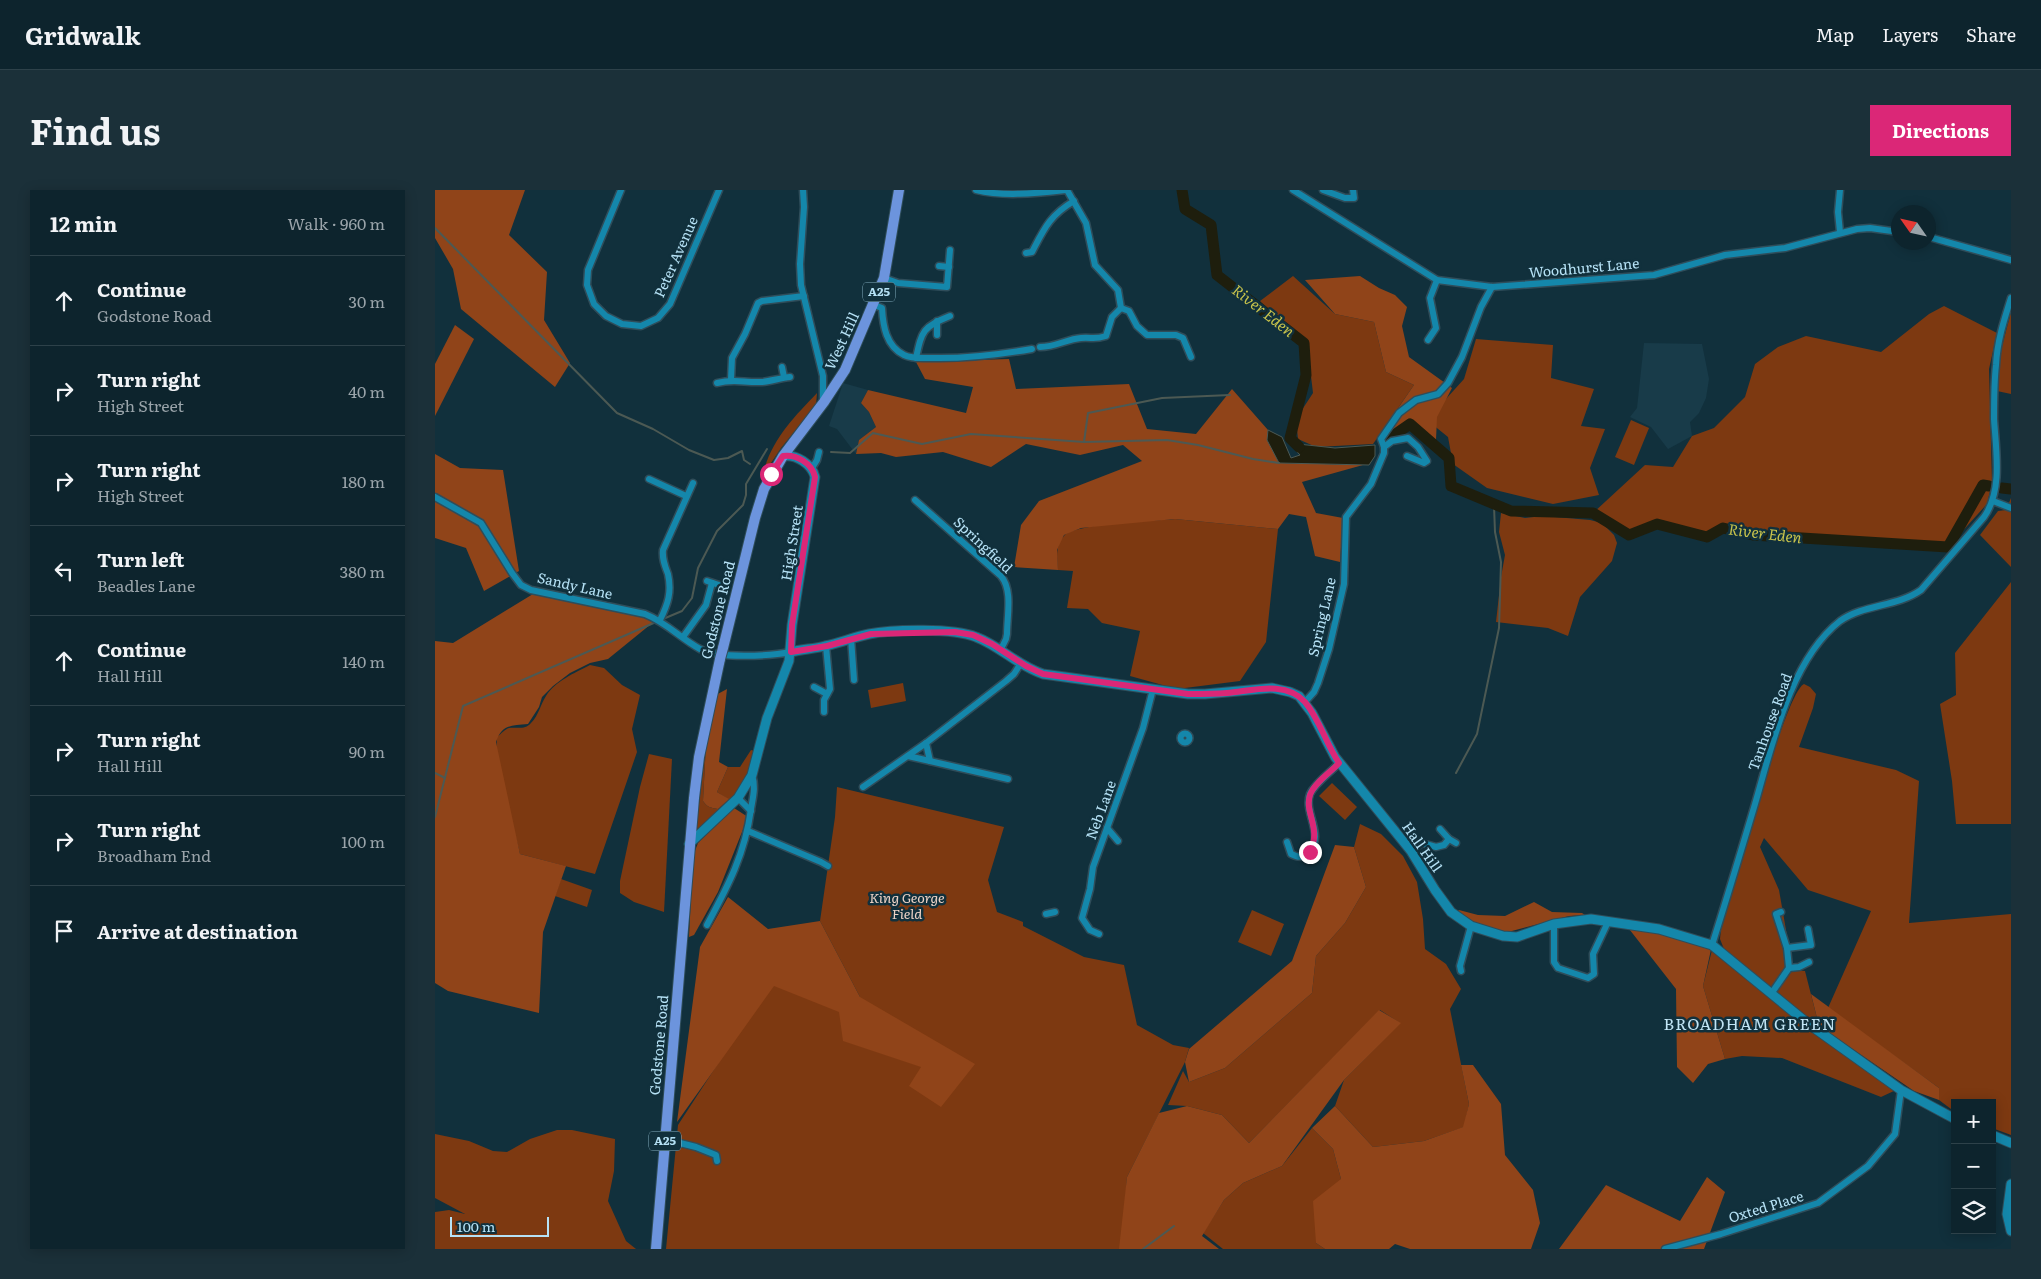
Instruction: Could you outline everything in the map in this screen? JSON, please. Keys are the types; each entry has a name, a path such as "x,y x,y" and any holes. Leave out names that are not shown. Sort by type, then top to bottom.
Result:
{"main road":[{"name":"West Hill","path":"835,386 845,370 884,278 899,190"},
{"name":"A25","path":"823,402 835,386"},
{"name":"Godstone Road","path":"656,1249 689,844 699,757 720,659 760,501 771,474 823,402"}],"street":[{"name":"Peter Avenue","path":"621,190 590,263 587,285 594,304 605,316 621,324 641,326 658,318 670,304 719,190"},
{"path":"803,190 804,207 799,264 804,296 823,378 823,402"},
{"path":"976,190 988,193 1013,194 1067,190 1087,223 1095,265 1118,290 1121,308"},
{"name":"Woodhurst Lane","path":"1293,190 1437,280 1491,287 1653,275 1725,255 1785,248 1840,232 1870,228 1891,231"},
{"path":"1323,190 1345,198 1354,198 1353,190"},
{"path":"1840,190 1840,232"},
{"path":"1032,254 1049,221 1064,207 1074,201"},
{"path":"1936,239 2011,260"},
{"path":"884,278 898,283 947,287 950,250"},
{"path":"939,266 949,267"},
{"path":"1428,340 1436,328 1430,298 1437,280"},
{"name":"Spring Lane","path":"1305,702 1314,692 1321,673 1344,584 1346,517 1371,484 1385,447 1381,439 1399,413 1416,400 1438,394 1448,383 1462,357 1481,307 1491,287"},
{"path":"731,379 732,358 758,303 804,296"},
{"name":"Tanhouse Road","path":"1712,945 1784,712 1799,676 1812,654 1833,628 1851,614 1909,597 1921,590 1984,517 1993,501 1997,458 1994,418 1996,355 2011,298"},
{"path":"873,305 882,308 885,332 893,345 904,355 916,358 965,359 1031,349"},
{"path":"1040,347 1052,347 1081,338 1094,340 1106,336 1112,317 1121,308"},
{"path":"1121,308 1129,311 1137,326 1147,335 1176,335 1183,338 1191,357"},
{"path":"916,358 921,335 937,321 950,316"},
{"path":"937,321 937,335"},
{"path":"717,383 731,379 747,382 764,382 787,377 782,367"},
{"path":"823,378 835,386"},
{"path":"799,458 797,451 800,433"},
{"path":"1385,447 1393,441 1408,438 1418,447 1427,461 1424,463 1407,456"},
{"path":"783,456 799,458 811,468 817,460 819,452"},
{"name":"High Street","path":"791,652 792,625 815,477 811,468"},
{"path":"649,480 687,496"},
{"path":"662,622 670,597 670,585 663,558 663,550 693,483"},
{"name":"Sandy Lane","path":"435,497 481,524 521,585 531,590 645,614 662,622 701,650 717,654 791,652"},
{"name":"Springfield","path":"915,500 1006,582 1008,590 1007,634 1001,649"},
{"path":"1993,501 2011,508"},
{"path":"683,637 706,605 709,582 719,585"},
{"path":"689,844 738,798 752,774 767,718 791,652 827,646 851,638 882,632 955,632 973,635 1043,674 1205,694 1254,689 1281,689 1299,696 1305,702"},
{"path":"851,638 854,680"},
{"path":"824,712 824,700 830,689 827,646"},
{"path":"863,787 926,743 1006,681 1014,674 1021,663"},
{"path":"814,687 827,694"},
{"name":"Neb Lane","path":"1099,934 1089,930 1082,918 1090,889 1093,867 1143,728 1153,689"},
{"name":"Hall Hill","path":"1305,702 1339,763 1411,851 1451,912 1471,926 1503,936 1517,937 1554,924 1591,919 1659,929 1712,945"},
{"path":"926,743 930,761"},
{"path":"908,756 1008,779"},
{"path":"1287,842 1291,854 1297,857 1304,857 1310,852 1315,835 1309,801 1311,793 1339,763"},
{"path":"707,925 733,877 748,831 755,783 752,774"},
{"path":"738,798 751,811"},
{"path":"1107,828 1118,841"},
{"path":"1440,830 1456,843"},
{"path":"748,831 828,866"},
{"path":"1411,851 1422,843 1436,847 1444,845 1449,839"},
{"path":"1047,914 1055,912"},
{"path":"1771,994 1789,968 1787,948 1776,914 1781,912"},
{"path":"1554,924 1554,962 1558,968 1588,978 1594,974 1593,954 1608,922"},
{"path":"1461,971 1460,966 1471,926"},
{"path":"1787,948 1811,945 1808,928"},
{"path":"1712,945 1806,1022 1901,1090 1951,1117"},
{"path":"1789,968 1799,967 1809,962"},
{"name":"Oxted Place","path":"1665,1249 1818,1204 1868,1166 1895,1134 1901,1090"},
{"path":"1996,1137 2011,1144"},
{"path":"680,1144 709,1151 716,1155 717,1161"},
{"path":"2011,1184 2007,1214 2011,1231"}],"shaded area":[{"path":"435,190 525,190 509,235 547,272 544,320 570,363 555,387 461,309 453,269 435,238"},
{"path":"1360,276 1395,295 1407,307 1402,326 1409,357 1452,388 1437,417 1436,440 1416,425 1390,438 1383,430 1414,385 1386,372 1374,322 1335,314 1305,280"},
{"path":"455,325 474,339 435,416 435,364"},
{"path":"1644,343 1702,344 1709,379 1706,398 1699,413 1690,422 1692,436 1668,449 1651,427 1630,417 1637,408"},
{"path":"1009,359 1016,389 1129,384 1147,429 1196,434 1232,389 1268,430 1267,440 1279,463 1363,465 1302,482 1316,513 1343,518 1340,562 1315,556 1306,517 1289,514 1278,529 1175,519 1081,528 1064,535 1057,550 1058,570 1014,567 1021,525 1039,501 1142,461 1123,445 1080,455 1026,444 991,467 943,452 896,457 881,453 856,454 859,440 876,427 869,412 861,403 868,390 966,413 973,387 925,379 916,362"},
{"path":"843,383 868,390 861,403 869,412 876,427 859,440 856,454 837,429 829,426"},
{"path":"1268,430 1282,437 1291,458 1300,455 1291,445 1290,438 1298,444 1335,448 1375,445 1375,456 1369,465 1279,463 1267,440"},
{"path":"435,454 460,468 503,470 519,571 484,591 466,548 435,538"},
{"path":"533,594 656,620 608,659 590,663 570,673 542,697 539,707 528,724 504,729 496,742 520,854 566,866 543,932 539,1013 448,991 435,983 435,641 453,643"},
{"path":"727,689 719,762 728,767 717,792 729,799 718,809 709,807 703,801 706,744 714,696"},
{"path":"734,808 748,817 718,892 694,935 689,937 693,856 698,843"},
{"path":"1335,845 1354,847 1366,887 1345,923 1316,956 1312,993 1225,1068 1189,1082 1185,1062 1189,1049 1292,961"},
{"path":"728,897 768,929 820,921 860,997 975,1064 941,1107 909,1086 921,1067 843,1041 839,1012 774,986 677,1122 700,947"},
{"path":"1534,902 1552,912 1582,913 1585,915 1569,916 1508,932 1480,926 1456,913 1459,910 1478,915 1505,916"},
{"path":"1626,925 1712,945 1703,986 1725,1059 1708,1064 1693,1083 1677,1067 1676,989"},
{"path":"1811,994 1939,1088 1939,1100 1914,1091 1819,1026"},
{"path":"1379,1010 1401,1023 1344,1080 1282,1166 1243,1183 1224,1200 1202,1236 1219,1249 1119,1249 1127,1177 1159,1113 1187,1106 1222,1115 1249,1143"},
{"path":"1461,1065 1473,1065 1501,1104 1505,1155 1533,1190 1540,1223 1531,1249 1410,1249 1395,1244 1389,1249 1325,1249 1316,1243 1313,1201 1341,1179 1333,1149 1312,1128 1335,1106 1373,1147 1424,1141 1463,1127 1469,1104"},
{"path":"1707,1177 1725,1192 1704,1249 1559,1249 1606,1185 1680,1221"}],"green space":[{"path":"1293,276 1335,314 1374,322 1386,372 1414,385 1373,444 1316,447 1298,439 1296,419 1313,393 1308,351 1260,301"},
{"path":"1944,306 1997,333 1989,369 1992,482 1987,504 1948,547 1753,535 1723,528 1707,537 1657,524 1629,535 1593,513 1645,465 1673,467 1692,436 1714,428 1745,397 1755,364 1778,347 1806,336 1881,352 1929,314"},
{"path":"2011,312 2011,394 1997,391 2001,350"},
{"path":"1476,339 1553,345 1551,378 1594,389 1581,426 1605,429 1590,468 1599,495 1553,504 1487,488 1453,464 1448,437 1427,420 1464,379"},
{"path":"817,393 816,405 781,448 767,469 765,467 769,456 780,436"},
{"path":"1631,420 1649,428 1634,465 1615,457"},
{"path":"2011,498 2011,567 1980,535 1998,511 2006,510"},
{"path":"1501,513 1525,518 1543,516 1590,520 1602,523 1614,535 1617,543 1612,561 1580,597 1568,636 1548,628 1496,622 1505,555 1499,532"},
{"path":"1175,519 1278,529 1266,642 1240,681 1177,689 1130,676 1140,631 1102,623 1088,609 1067,608 1073,571 1058,570 1057,561 1058,548 1064,536 1083,528 1099,525"},
{"path":"2011,582 2011,824 1956,824 1952,781 1940,704 1956,695 1955,653"},
{"path":"590,665 604,668 622,685 640,695 632,729 637,752 595,874 520,854 496,759 497,737 509,728 529,725 536,717 546,696 555,686"},
{"path":"903,683 906,701 871,708 868,690"},
{"path":"1804,684 1810,687 1816,694 1799,747 1896,770 1919,781 1909,923 2011,914 2011,1135 1996,1129 1996,1099 1951,1099 1951,1109 1939,1100 1939,1088 1828,1008 1871,911 1808,890 1764,838 1760,847 1779,890 1793,970 1805,971 1819,1026 1896,1090 1881,1097 1782,1058 1742,1056 1725,1059 1703,986 1712,950 1724,949 1720,939 1721,929 1772,757 1795,696"},
{"path":"706,744 703,801 709,807 718,809 728,799 717,792 728,767 740,767 751,750 755,751 748,775 734,796 716,815 696,830"},
{"path":"649,754 672,759 664,912 634,902 620,893 620,881"},
{"path":"1332,783 1357,807 1345,820 1319,796"},
{"name":"King George Field","path":"837,787 1004,827 988,880 997,912 1023,922 1023,926 1084,957 1124,965 1137,1025 1173,1045 1189,1048 1185,1062 1127,1177 1122,1249 666,1249 678,1125 773,979 860,997 820,921 835,817"},
{"path":"1360,824 1381,834 1403,856 1417,882 1423,919 1425,949 1446,964 1461,989 1450,1009 1469,1104 1464,1127 1424,1141 1373,1147 1335,1106 1344,1080 1400,1023 1380,1010 1249,1143 1222,1115 1187,1106 1168,1105 1183,1071 1189,1082 1225,1068 1312,993 1316,956 1345,923 1366,887 1354,847"},
{"path":"561,879 592,890 587,907 555,896"},
{"path":"1252,910 1284,924 1271,956 1238,942"},
{"path":"1312,1128 1333,1149 1341,1179 1316,1243 1325,1249 1223,1249 1203,1233 1224,1200 1243,1183 1282,1166"},
{"path":"557,1130 572,1130 615,1139 614,1171 608,1201 626,1241 636,1249 435,1249 435,1212 449,1210 465,1214 435,1198 435,1134 469,1141 493,1151 507,1152 530,1139"}],"waterway":[{"name":"River Eden","path":"1182,190 1185,209 1211,225 1217,275 1304,343 1306,375 1290,438 1299,447"},
{"path":"435,228 617,413 653,429 689,450 714,460 728,458 742,451 744,460 750,464"},
{"path":"1084,442 1088,413 1162,398 1230,395"},
{"name":"River Eden","path":"1387,440 1410,424 1449,458 1451,486 1511,511 1593,513 1629,535 1657,524 1707,537 1723,528 1753,535 1948,547 1983,485 1989,486"},
{"path":"831,452 850,453 873,433 922,444 971,434 1084,442 1167,440 1279,463"},
{"path":"663,619 682,611 692,598 698,568 717,531 743,505 746,495 746,484 767,449"},
{"name":"River Eden","path":"2002,488 2011,489"},
{"path":"1456,773 1477,734 1499,628 1501,562 1495,532 1494,506"},
{"path":"435,817 463,706 656,622"},
{"path":"435,773 445,778"},
{"path":"1143,1249 1174,1226"}],"district":[{"name":"BROADHAM GREEN","path":"1750,1024"}],"route":[{"path":"771,474 783,456 788,456 799,458 814,471 815,477 804,558 792,625 791,652 827,646 871,634 930,631 963,632 992,644 1031,670 1043,674 1086,678 1188,694 1228,693 1272,688 1290,692 1299,696 1305,702 1339,763 1311,793 1309,801 1315,835 1314,844 1310,852"}]}
